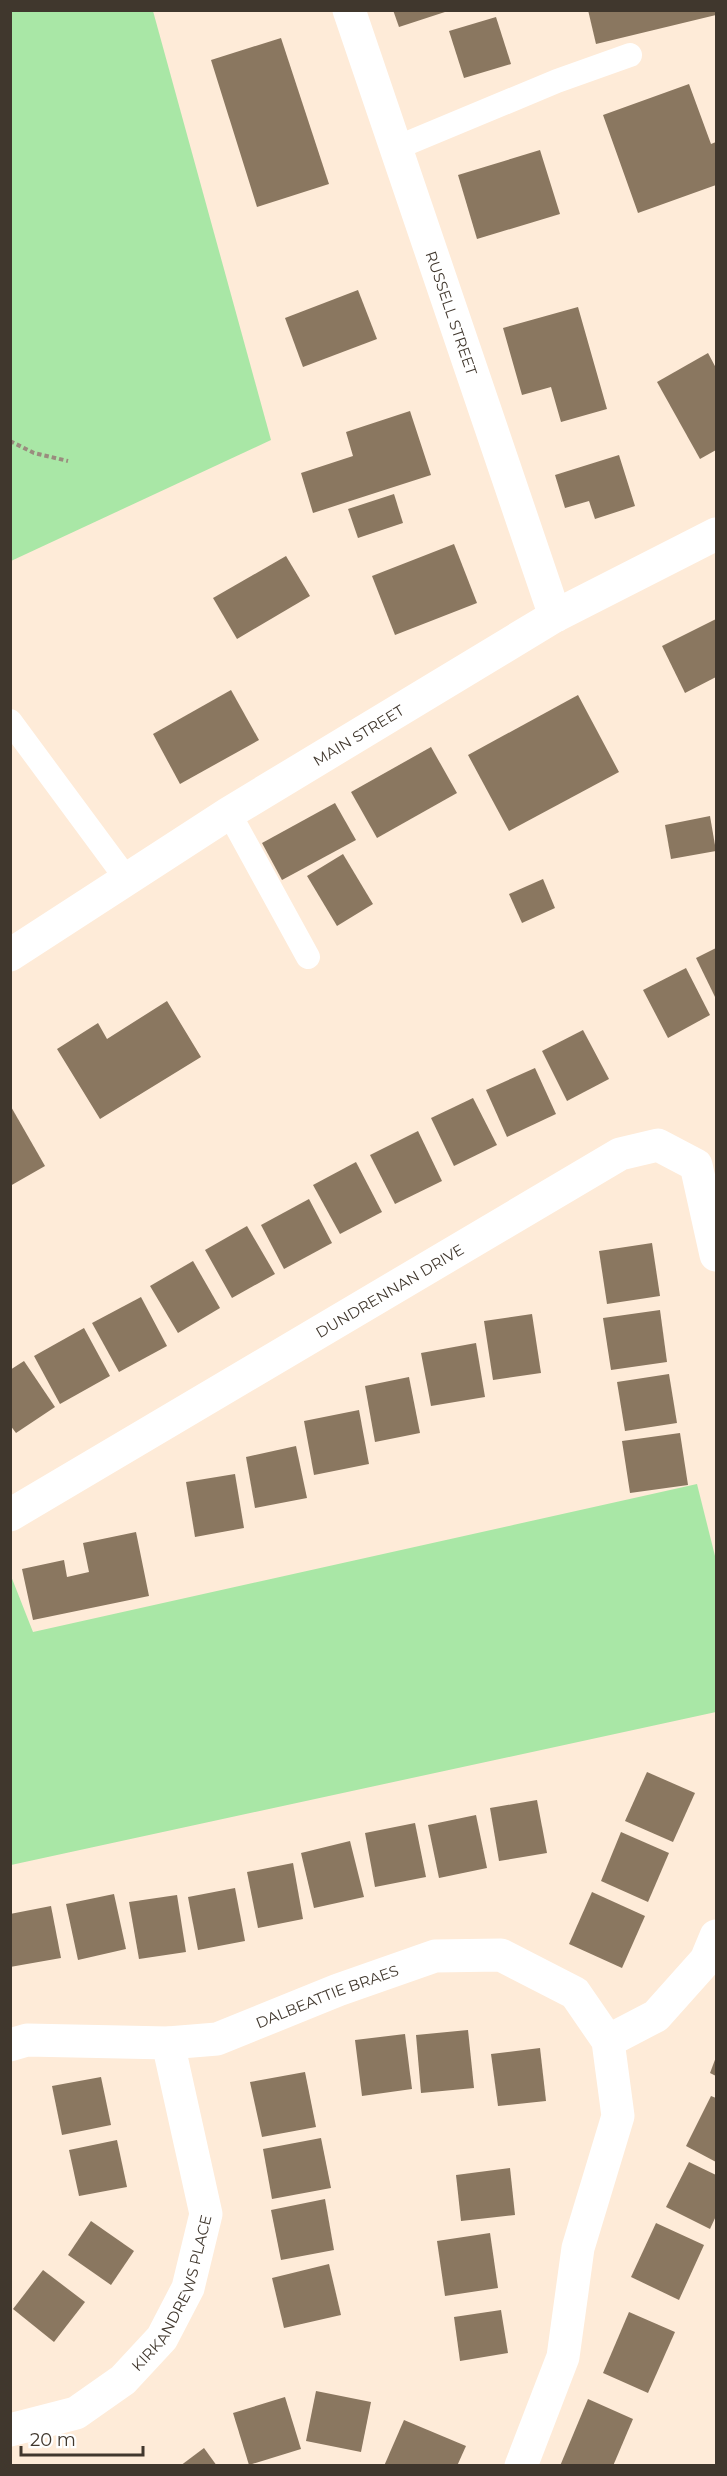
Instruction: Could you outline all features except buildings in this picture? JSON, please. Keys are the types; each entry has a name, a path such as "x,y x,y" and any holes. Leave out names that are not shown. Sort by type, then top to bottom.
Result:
{"street":[{"name":"RUSSELL STREET","path":"349,10 555,616"},
{"name":"MAIN STREET","path":"10,955 229,813 555,616 717,534"},
{"name":"DUNDRENNAN DRIVE","path":"10,1515 620,1155 658,1145 696,1165 717,1255"},
{"path":"521,2466 563,2357 578,2248 618,2116 608,2041 656,2016 706,1960 717,1936"},
{"name":"DALBEATTIE BRAES","path":"10,2045 27,2040 168,2043 217,2039 338,1990 424,1959 457,1955 501,1955 575,1993 608,2041"},
{"name":"KIRKANDREWS PLACE","path":"10,2430 76,2413 123,2380 162,2338 188,2288 206,2214 168,2043"}],"lane":[{"path":"396,148 557,81 630,55"},
{"path":"10,721 126,878"},
{"path":"229,813 308,957"}],"path":[{"path":"10,441 34,453 68,461"}],"green space":[{"path":"10,11 153,11 271,440 11,561"},
{"path":"697,1484 716,1560 716,1712 11,1865 11,1576 33,1632"}]}
